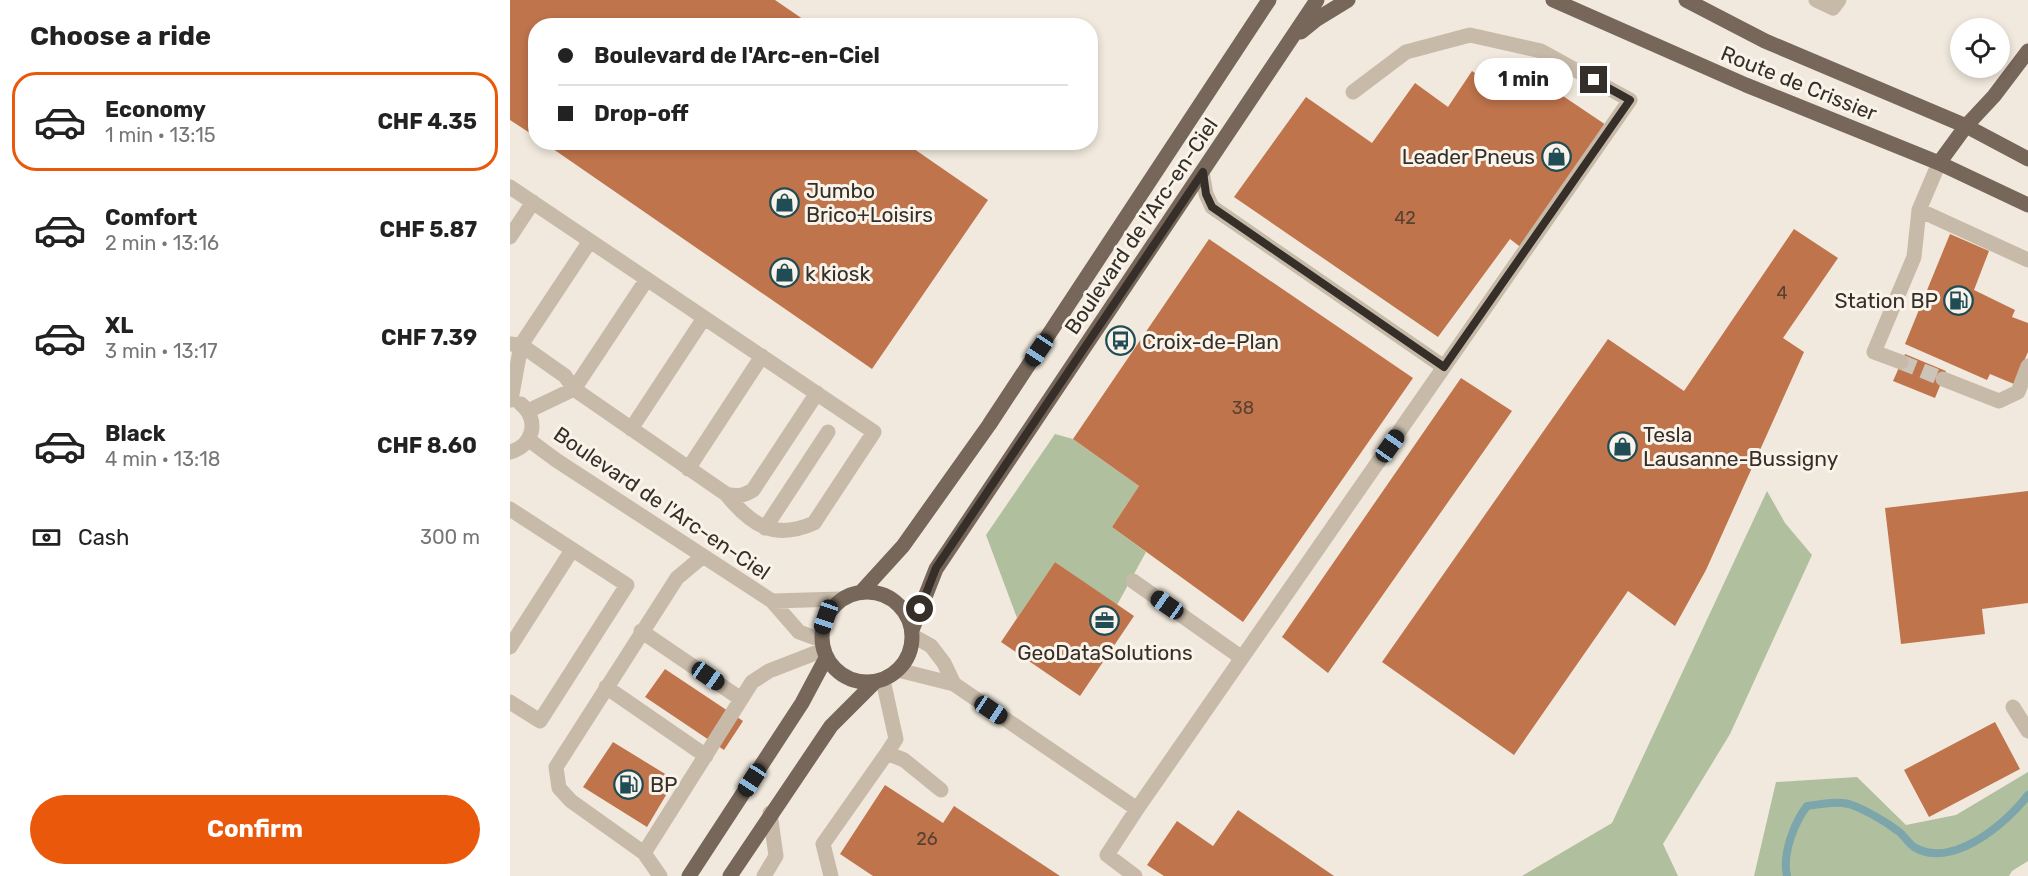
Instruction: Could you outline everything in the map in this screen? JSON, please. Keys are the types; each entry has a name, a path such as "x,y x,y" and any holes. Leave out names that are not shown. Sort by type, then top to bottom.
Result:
{"main road":[{"name":"Boulevard de l'Arc-en-Ciel","path":"912,633 936,568 1317,0"},
{"path":"1290,42 1317,19 1348,0"},
{"name":"Route de Crissier","path":"1553,0 1746,85 1939,163 2028,205"},
{"name":"Route de Crissier","path":"1686,0 1765,41 1966,126 2028,159"},
{"name":"Boulevard de l'Arc-en-Ciel","path":"862,591 903,546 989,425 1268,1"},
{"path":"1939,163 1966,126 1994,96 2028,51"},
{"path":"730,876 831,726 879,681 898,670 909,655 912,633 906,614 895,601 879,593 862,591 841,599 832,607 822,628 824,649 835,670 847,678 861,682 879,681"},
{"path":"688,876 802,703 824,649"}],"street":[{"path":"1816,0 1833,8 1839,0"},
{"path":"1135,876 1107,855 1630,100 1541,51 1470,34 1406,52 1353,92"},
{"path":"1901,362 1874,352 1914,257 1919,210 1939,163"},
{"path":"1203,172 1206,194 1212,207 1444,367"},
{"path":"510,187 874,432 814,523 789,532 779,532 765,528 740,512 726,494 574,388 565,376 516,344"},
{"path":"510,237 533,202"},
{"path":"1919,210 2028,260"},
{"path":"510,452 523,446 529,440 532,425 528,411 517,402 510,400 516,344 590,241"},
{"path":"528,411 574,388 647,279"},
{"path":"631,429 704,318"},
{"path":"688,469 762,356"},
{"path":"1942,379 1999,400 2018,392 2028,366"},
{"path":"726,494 744,495 753,490 817,393"},
{"path":"765,528 828,432"},
{"name":"Boulevard de l'Arc-en-Ciel","path":"529,440 702,557 772,601 799,632 824,649"},
{"path":"510,702 540,722 627,585 511,511"},
{"path":"510,647 572,550"},
{"path":"660,876 644,853 571,801 559,788 556,768 641,631 677,578 702,557"},
{"path":"1133,581 1242,658"},
{"name":"Boulevard de l'Arc-en-Ciel","path":"772,601 841,599"},
{"path":"641,631 741,699"},
{"path":"912,633 931,646 944,663 954,684"},
{"path":"644,853 752,682 769,671 824,649"},
{"path":"898,670 954,684 1137,809"},
{"path":"831,876 823,844 896,739 879,681"},
{"path":"606,687 706,756"},
{"path":"2013,707 2028,731"},
{"path":"887,753 904,760 942,790"},
{"path":"764,876 776,856 771,813"}],"green space":[{"path":"1055,434 1073,439 1139,486 1112,527 1146,552 1117,605 1055,562 1017,618 986,535"},
{"path":"1767,491 1785,523 1812,555 1730,734 1663,844 1678,876 1522,876 1612,823"},
{"path":"2028,772 2028,861 2012,871 2009,876 1754,876 1776,782 1857,777 1906,825 1956,815"}],"building":[{"path":"510,0 775,0 801,18 528,18 528,132 510,120"},
{"path":"1523,69 1609,127 1523,249 1510,239 1438,337 1234,197 1306,97 1372,143 1415,83 1448,107 1472,71 1506,95"},
{"path":"555,150 916,150 988,200 872,369"},
{"path":"1794,229 1838,258 1783,338 1804,352 1706,570 1675,626 1628,591 1514,755 1382,662 1608,339 1684,391"},
{"name":"Station BP","path":"1950,234 1989,251 1974,290 2015,310 2012,317 2028,323 2028,352 2014,384 1990,374 1987,380 1905,344"},
{"path":"1209,239 1413,378 1243,622 1112,527 1139,486 1073,439"},
{"path":"1905,354 1946,371 1935,398 1893,381"},
{"path":"1461,378 1512,411 1328,673 1282,637"},
{"path":"2028,491 2028,603 1982,609 1985,634 1901,644 1885,508"},
{"path":"1055,562 1134,616 1080,696 1001,642"},
{"name":"BP","path":"665,669 743,721 724,750 645,697"},
{"path":"1995,722 2020,769 1929,817 1904,770"},
{"name":"BP","path":"613,742 675,780 647,827 583,787"},
{"path":"885,785 943,823 954,806 1060,876 873,876 840,854"},
{"path":"1238,810 1334,876 1164,876 1147,865 1177,821 1213,846"}],"waterway":[{"path":"1787,876 1786,858 1790,839 1807,806 1849,804 1887,823 1914,847 1929,853 1945,853 1961,848 1993,830 2028,795"}],"tunnel":[{"path":"1901,362 1943,379"}],"place":[{"name":"Leader Pneus","path":"1556,156"},
{"name":"Jumbo Brico+Loisirs","path":"785,202"},
{"name":"k kiosk","path":"784,273"},
{"name":"Station BP","path":"1959,300"},
{"name":"Croix-de-Plan","path":"1121,341"},
{"name":"Tesla Lausanne-Bussigny","path":"1622,446"},
{"name":"GeoDataSolutions","path":"1105,621"},
{"name":"BP","path":"629,784"}],"route":[{"path":"920,609 936,568 1203,172 1206,194 1212,207 1444,367 1630,100 1594,80"}]}
